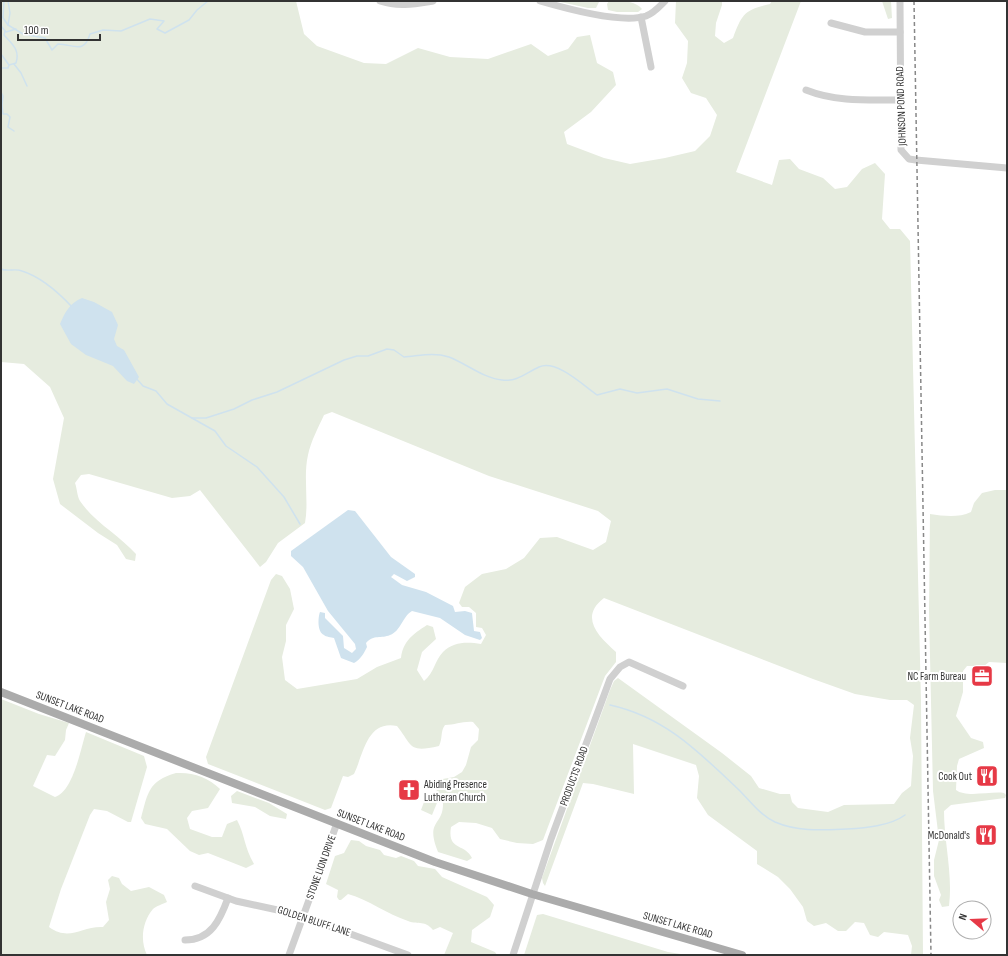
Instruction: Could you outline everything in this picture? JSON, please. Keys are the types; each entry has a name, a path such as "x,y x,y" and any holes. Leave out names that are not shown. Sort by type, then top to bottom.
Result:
{"main road":[{"name":"SUNSET LAKE ROAD","path":"1,692 435,862 532,894 742,955"}],"street":[{"path":"380,1 405,5 432,1"},
{"path":"540,1 593,13 641,17 655,11 665,1"},
{"name":"JOHNSON POND ROAD","path":"900,1 901,150 909,159 1007,168"},
{"path":"641,17 651,67"},
{"path":"831,23 844,28 866,32 900,32"},
{"path":"806,90 840,100 900,100"},
{"name":"PRODUCTS ROAD","path":"513,955 532,894 610,679 620,667 629,662 683,686"},
{"name":"STONE LION DRIVE","path":"289,955 337,823"},
{"name":"GOLDEN BLUFF LANE","path":"195,886 243,903 281,909 303,916 406,955"},
{"path":"185,940 200,938 208,933 221,916 228,898"}],"shaded area":[{"path":"1,1 296,1 304,34 317,46 364,63 386,64 418,48 450,57 488,59 531,44 548,56 568,49 577,37 590,35 597,63 613,72 616,85 591,112 564,132 567,144 604,158 630,164 695,151 710,136 717,115 706,98 691,93 682,78 687,63 688,41 675,23 676,1 722,1 716,23 715,36 724,43 733,38 739,23 749,11 770,4 772,1 801,1 736,172 772,185 779,160 790,159 799,169 823,178 835,189 847,187 862,169 875,163 885,174 882,219 890,229 900,229 910,241 921,701 923,955 911,955 912,946 908,935 884,932 878,937 870,935 864,923 855,922 846,931 838,931 826,923 814,926 807,921 803,907 790,889 778,877 757,864 757,851 708,815 697,798 699,776 696,765 633,744 634,794 583,783 545,886 542,878 610,690 614,681 618,678 722,753 751,776 759,788 780,794 790,794 792,802 798,808 828,812 844,805 894,804 902,793 911,786 913,756 910,738 914,705 907,700 890,700 855,694 604,598 593,612 592,619 598,633 616,652 616,662 605,676 543,840 533,844 517,843 500,839 492,828 476,823 459,822 451,827 450,835 454,843 469,853 472,858 467,861 438,852 433,834 442,811 443,804 442,799 435,787 437,780 454,777 462,772 466,765 471,747 478,740 479,729 473,722 445,725 439,746 422,749 412,746 397,726 387,725 379,728 368,740 354,774 348,777 343,776 331,808 325,810 208,764 206,757 271,580 276,574 282,576 290,589 294,609 286,625 286,641 282,657 285,680 297,689 357,679 377,667 401,658 406,642 427,625 433,627 436,639 422,652 417,670 424,681 430,674 440,655 447,648 461,643 481,644 486,635 482,628 476,627 476,613 469,607 462,607 459,603 465,587 482,574 506,569 524,558 540,538 557,537 593,550 606,542 611,521 598,511 489,476 332,412 324,415 309,450 306,472 305,523 278,543 266,562 260,567 200,490 190,496 172,498 89,474 81,475 75,483 80,501 99,522 136,554 135,561 126,559 117,545 98,533 60,504 53,479 64,418 50,387 24,364 1,362"},
{"path":"556,1 599,2 596,8 588,8"},
{"path":"609,1 631,3 642,9 638,12 617,12 608,10 607,4"},
{"path":"882,1 891,1 892,18 888,19"},
{"path":"995,490 1007,490 1007,663 989,662 984,666 967,666 963,671 963,692 956,716 971,738 983,742 984,748 959,759 957,766 956,790 966,794 1004,793 1006,795 1005,798 951,805 944,811 950,894 949,906 942,907 939,900 941,895 934,876 934,860 939,840 933,791 929,611 930,514 951,516 966,514 971,512 974,503 982,493"},
{"path":"1,699 39,714 69,723 66,730 65,740 55,756 47,755 33,786 55,797 67,787 79,758 86,732 144,756 147,767 131,822 128,822 107,811 94,809 90,815 61,889 49,927 63,933 70,933 95,927 103,927 109,920 106,902 110,889 108,880 112,876 119,878 122,884 131,891 149,887 164,895 167,902 153,909 146,920 143,932 143,944 147,955 1,955"},
{"path":"176,773 188,773 200,776 210,781 220,789 208,808 192,811 187,818 190,829 212,837 222,837 227,824 237,820 248,852 254,864 246,868 208,853 199,855 190,851 167,829 145,824 141,818 145,802 154,784 167,776"},
{"path":"237,791 269,803 287,814 286,819 270,816 255,807 232,803 231,796"},
{"path":"427,794 439,798 432,815 421,810"},
{"path":"351,840 359,841 366,846 380,850 384,855 396,858 401,856 414,861 418,866 435,869 442,877 487,897 494,905 490,917 472,930 471,942 495,952 497,955 444,955 453,933 440,927 433,930 427,925 408,921 348,894 339,900 337,897 338,890 326,884 335,856 344,853"},
{"path":"543,914 668,952 687,955 524,955 537,915"}],"water":[{"path":"82,298 94,302 112,312 118,325 114,339 117,346 124,350 139,377 134,384 127,381 113,366 86,355 71,344 60,324 68,308 74,302"},
{"path":"348,510 355,511 391,557 415,574 415,577 407,581 394,574 391,577 402,585 426,592 453,606 455,612 465,611 472,613 474,631 480,632 482,638 480,640 465,635 440,618 412,611 394,633 369,640 366,643 367,647 363,654 354,663 341,658 334,638 325,636 320,631 320,612 325,613 325,618 343,636 344,648 352,653 356,649 355,644 328,611 303,567 291,556 291,551"}],"waterway":[{"path":"3,17 4,1"},
{"path":"8,1 10,13 8,25"},
{"path":"1,15 8,25 23,34 45,38 52,50 58,44 77,47 81,46 85,44 90,34 103,30 121,31 150,19 164,21 157,29 165,33 189,20 197,10 208,1"},
{"path":"1,26 6,32 16,29"},
{"path":"5,31 4,35 15,48 17,55 16,63 9,65"},
{"path":"1,54 9,65 8,68 1,68"},
{"path":"14,64 21,73 27,86"},
{"path":"1,92 3,96 2,105 1,104"},
{"path":"2,105 3,114 7,114 10,117 8,127 14,131"},
{"path":"1,269 19,270 36,277 43,281 72,307"},
{"path":"192,418 206,418 234,409 252,400 277,392 344,360 357,356 368,356 387,349 394,350 404,357 432,355 449,357 488,377 502,380 512,380 546,365 569,374 597,395 620,389 637,393 667,389 698,399 720,401"},
{"path":"136,378 143,386 156,391 167,404 215,431 226,446 257,467 284,497 300,524"},
{"path":"610,705 648,718 680,738 710,762 760,812 775,822 802,829 847,829 885,824 905,815"}],"railway":[{"path":"914,1 931,955"}],"place":[{"name":"NC Farm Bureau","path":"982,676"},
{"name":"Cook Out","path":"987,776"},
{"name":"Abiding Presence Lutheran Church","path":"409,790"},
{"name":"McDonald's","path":"986,835"}]}
